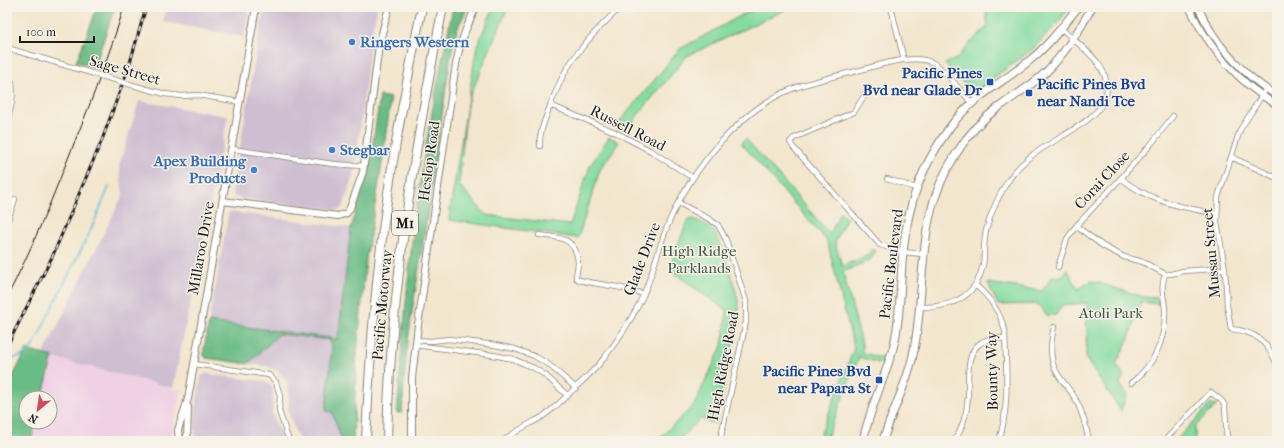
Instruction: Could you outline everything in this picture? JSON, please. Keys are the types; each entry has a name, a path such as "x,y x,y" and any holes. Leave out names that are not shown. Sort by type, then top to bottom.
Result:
{"highway":[{"name":"Pacific Motorway","path":"366,441 372,331 385,213 394,155 422,7"},
{"name":"Pacific Motorway","path":"386,441 394,319 404,223 418,138 443,7"}],"main road":[{"name":"Pacific Boulevard","path":"864,439 867,422 890,358 895,338 903,252 911,204 916,188 928,161 951,126 963,111 992,86 1033,58 1062,28 1078,7"},
{"path":"883,441 908,374 915,341 923,254 928,221 933,201 940,184 956,153 980,123 997,108 1046,72 1074,40 1092,7"}],"street":[{"name":"Millaroo Drive","path":"178,441 178,430 188,399 256,7"},
{"path":"222,201 338,216 347,213 363,172 379,45 389,7"},
{"name":"Heslop Road","path":"412,441 412,378 416,342 456,64 466,29 476,7"},
{"path":"540,146 539,135 550,104 558,86 573,60 612,15 621,7"},
{"path":"891,7 904,60"},
{"path":"1189,7 1201,30 1213,48 1251,88 1277,106"},
{"path":"1198,7 1204,21 1217,41 1233,60 1251,77 1277,96"},
{"path":"919,307 941,307 951,304 969,292 975,285 982,265 986,232 992,212 999,195 1008,181 1030,156 1091,118 1104,103 1107,85 1103,70 1092,56 1062,28"},
{"name":"Sage Street","path":"7,48 166,94 181,96 198,95 240,102"},
{"name":"Glade Drive","path":"503,441 512,434 545,416 568,396 604,359 622,333 643,294 669,222 700,166 720,142 740,123 766,103 791,89 832,77 904,60 924,59 935,64 972,104"},
{"path":"7,122 13,99 9,81"},
{"path":"869,88 854,112 794,138 790,142 880,245 903,252 923,254"},
{"name":"Mussau Street","path":"1266,89 1240,130 1218,197 1217,222 1225,269 1227,305 1231,329 1243,330 1261,339 1267,346 1277,365"},
{"name":"Russell Road","path":"550,104 615,132 693,178"},
{"name":"Corai Close","path":"1058,267 1067,239 1076,226 1121,178 1173,116"},
{"path":"232,149 333,164 364,166"},
{"path":"1231,157 1277,178"},
{"path":"1121,178 1133,188 1158,201 1217,214"},
{"path":"887,179 916,188"},
{"path":"7,222 15,199"},
{"name":"High Ridge Road","path":"679,202 714,221 720,229 726,240 746,301 746,322 720,441"},
{"path":"1076,226 1110,250 1124,257 1144,262 1165,274 1206,269 1225,269"},
{"path":"539,235 564,239 573,245 576,251 578,264 576,278 578,280 598,285 621,288 643,294"},
{"path":"1131,383 1147,368 1161,344 1165,316 1162,291 1165,274"},
{"name":"Bounty Way","path":"975,285 991,301 1003,322 1005,338 1006,406 1004,424 999,441"},
{"path":"1054,326 1051,339 1053,363 1082,413 1089,441"},
{"path":"954,441 962,426 966,414 968,398 967,368 970,357 974,349 982,342 990,339 1005,338"},
{"path":"416,342 449,339 515,349 534,356 548,364 576,388"},
{"path":"416,342 513,359 534,368 545,375 568,396"},
{"path":"513,359 515,349"},
{"path":"194,364 269,375 276,382 280,396 279,411 289,441"},
{"path":"1164,441 1211,392 1222,401 1225,406 1227,441"},
{"name":"Millaroo Drive","path":"187,441 188,399"},
{"path":"864,439 874,441"}],"shaded area":[{"path":"167,7 249,7 244,37 163,22"},
{"path":"264,7 378,7 372,30 354,172 344,205 339,210 239,198 235,197 232,193"},
{"path":"139,101 228,116 173,388 43,355 123,195 119,166"},
{"path":"232,212 351,228 338,339 209,322 228,213"},
{"path":"279,334 330,340 332,346 327,411 332,411 342,441 299,441 288,411 289,394 287,381 279,372 266,366 248,364"},
{"path":"53,357 182,391 174,422 172,441 31,441 34,430 58,430 58,390 44,390"},
{"path":"206,374 264,381 269,384 273,388 272,413 283,441 196,441 195,410 201,377"}],"green space":[{"path":"96,7 115,7 94,67 76,62 93,19"},
{"path":"453,7 468,7 458,27 451,54 411,319 406,357 402,413 397,413 407,290 415,216 427,137"},
{"path":"494,7 508,7 468,101 477,45"},
{"path":"761,7 791,7 687,56 637,116 628,130 617,125 680,49 742,15"},
{"path":"985,7 1070,7 1057,24 1033,49 977,90 971,91 945,64 958,58 964,49 988,26"},
{"path":"380,96 391,98 366,259 357,354 353,441 342,441 332,412 326,411 332,346 330,340 279,334 248,364 206,358 203,354 209,322 338,339 351,228 369,169"},
{"path":"466,111 459,185 486,215 570,225 590,166 609,137 619,142 600,170 578,238 449,220"},
{"path":"746,139 830,234 840,212 846,219 835,242 842,266 867,256 872,249 876,251 870,260 843,272 863,348 861,352 884,359 883,364 859,357 827,437 837,441 818,441 854,348 827,241 741,143"},
{"name":"High Ridge Parklands","path":"690,219 696,220 709,227 717,237 736,292 739,310 738,323 715,424 700,419 678,441 657,441 694,405 722,346 727,311 670,270 676,248"},
{"name":"Atoli Park","path":"1067,269 1078,289 1092,281 1144,297 1158,298 1159,304 1141,302 1129,338 1116,364 1124,375 1120,383 1122,389 1127,393 1121,411 1086,359 1087,303 1062,305 1056,315 1047,316 1038,304 998,305 988,283 1042,291 1053,276 1062,276"},
{"path":"27,349 53,357 44,390 18,390 18,430 34,430 31,441 7,441 7,388"},
{"path":"1211,404 1217,405 1195,427 1195,441 1175,441"}],"waterway":[{"path":"8,357 19,357 25,354 33,346 89,234 109,187"}],"tram line":[{"path":"7,297 17,278 59,181 101,75 124,7"}],"railway":[{"path":"7,346 53,255 102,140 129,66 146,7"}],"place":[{"name":"Ringers Western","path":"352,42"},
{"name":"Pacific Pines Bvd near Glade Dr","path":"990,82"},
{"name":"Pacific Pines Bvd near Nandi Tce","path":"1029,93"},
{"name":"Stegbar","path":"332,150"},
{"name":"Apex Building Products","path":"254,170"},
{"name":"Pacific Pines Bvd near Papara St","path":"879,380"}]}
